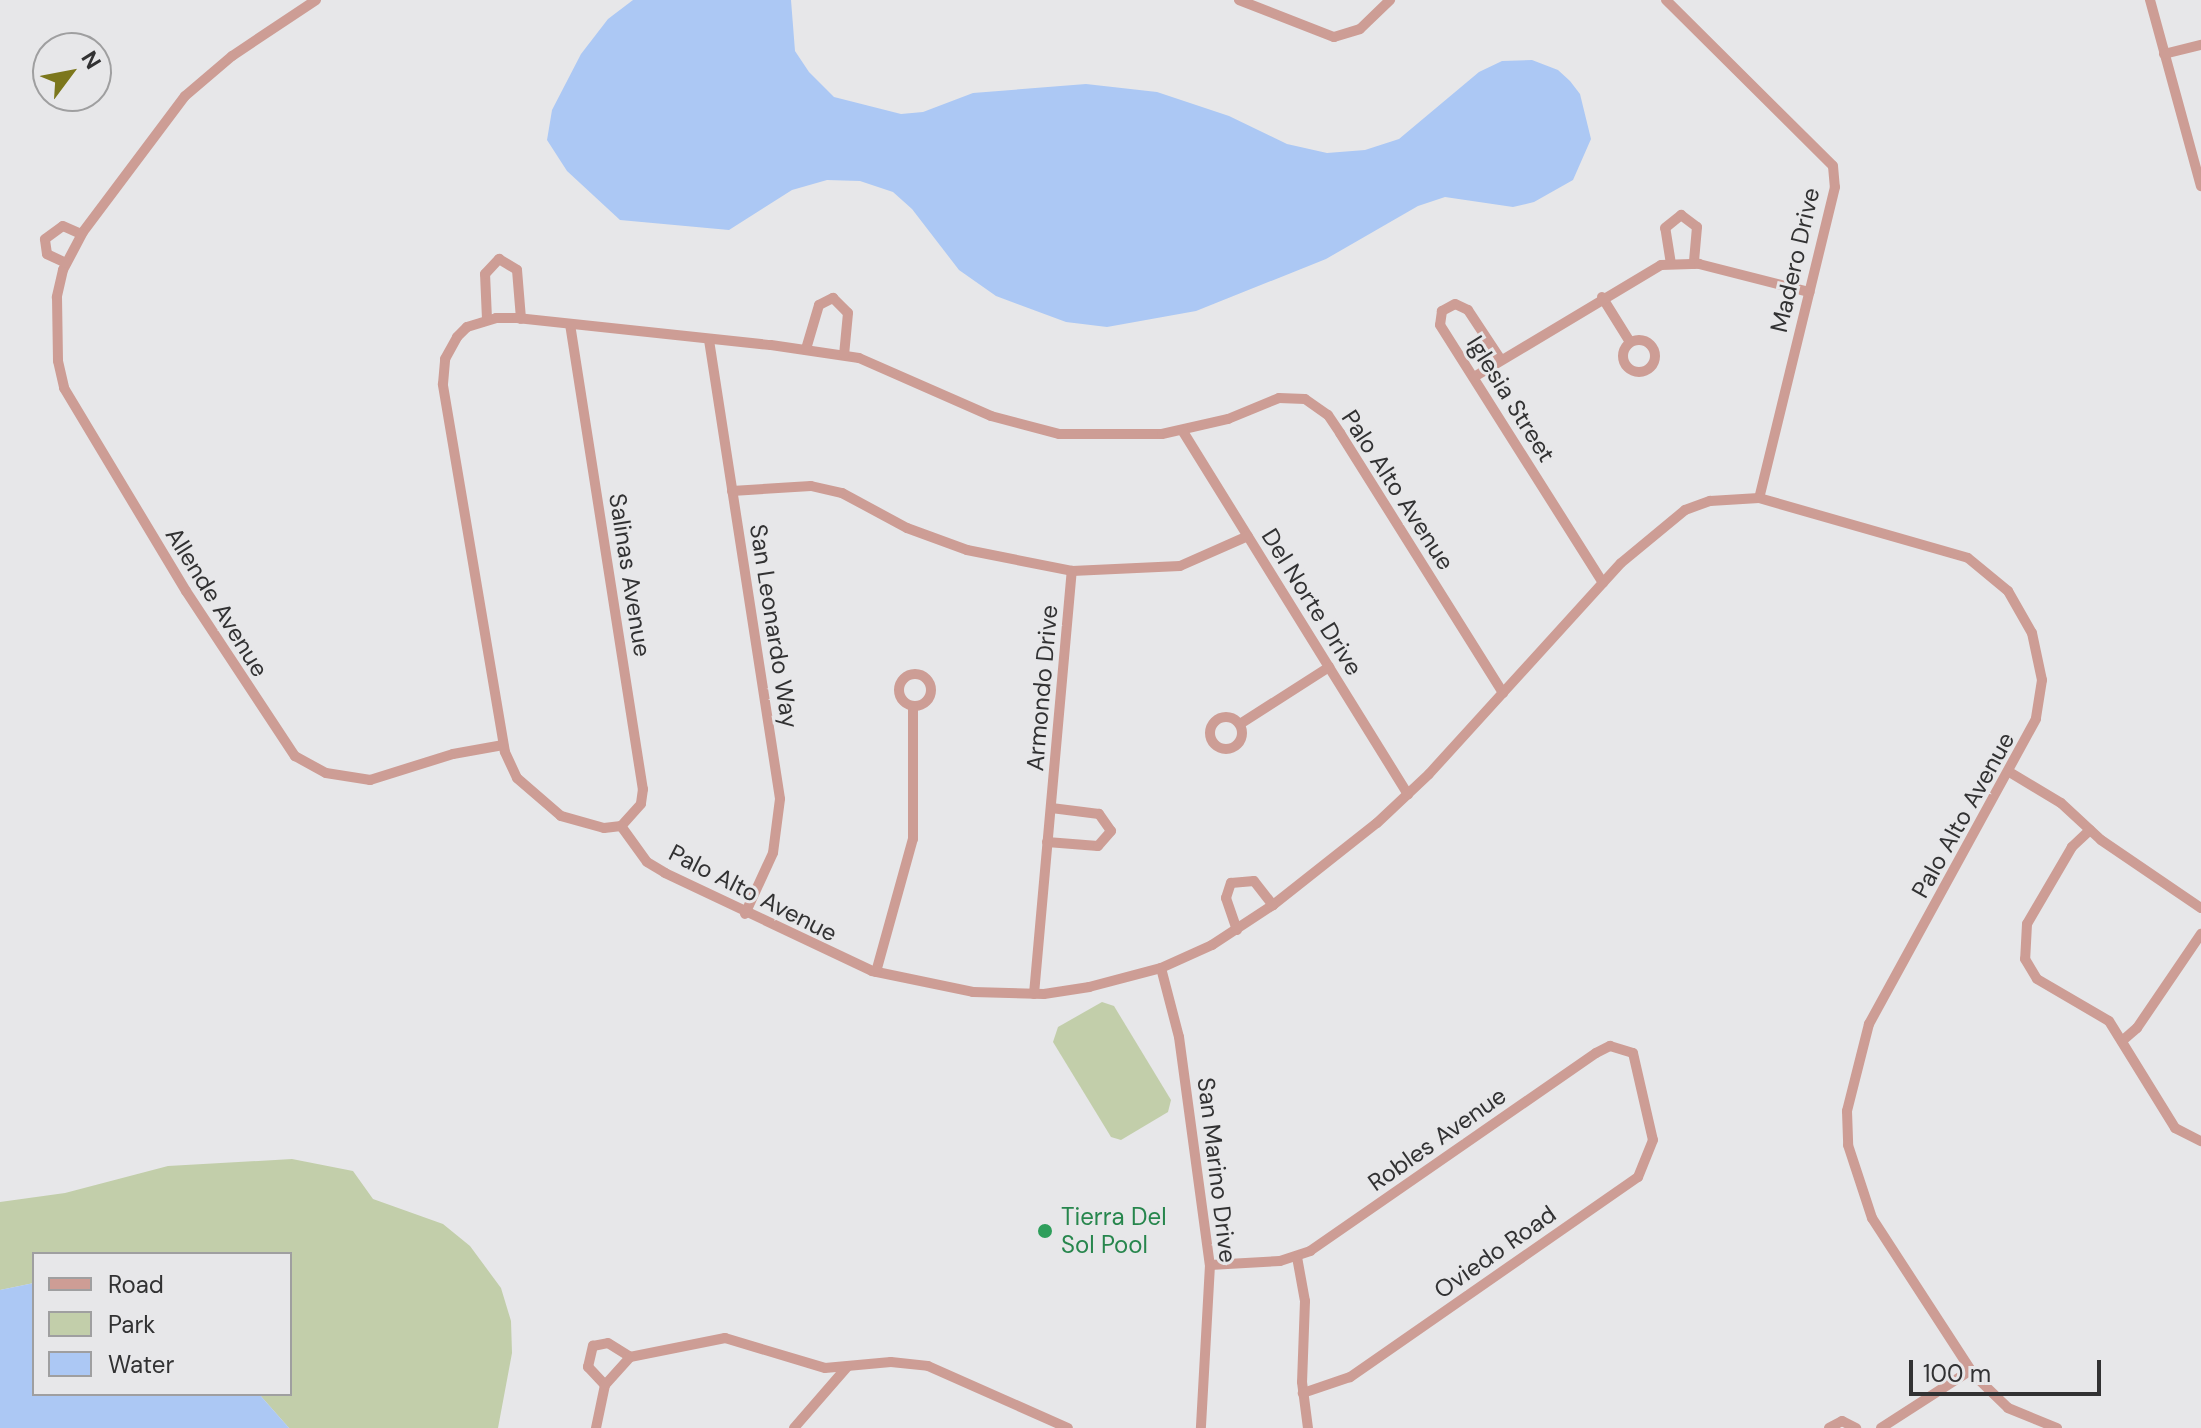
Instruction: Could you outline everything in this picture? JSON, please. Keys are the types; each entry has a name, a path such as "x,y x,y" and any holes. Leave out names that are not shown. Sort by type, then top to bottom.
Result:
{"street":[{"name":"Allende Avenue","path":"316,0 232,56 185,96 81,234 66,263 55,325 64,388 283,745 326,773 370,780 453,754 503,745"},
{"path":"1239,0 1334,37 1360,29 1390,0"},
{"name":"Madero Drive","path":"1666,0 1833,166 1835,187 1759,498"},
{"path":"2150,0 2201,186"},
{"path":"2164,54 2201,45"},
{"path":"1671,264 1665,228 1681,215 1697,227 1694,264"},
{"path":"66,263 47,254 45,239 63,226 81,234"},
{"path":"521,319 517,270 499,259 485,274 487,319 467,327 449,348 443,384 503,745 517,778 547,808 604,828 621,826"},
{"path":"1474,377 1644,271 1671,264 1694,264 1809,292"},
{"path":"1602,297 1630,342"},
{"path":"806,349 819,305 833,298 848,313 844,355"},
{"name":"Iglesia Street","path":"1501,360 1468,310 1448,306 1440,325 1603,583"},
{"name":"Palo Alto Avenue","path":"487,319 521,319 844,355 884,365 967,406 1027,427 1089,437 1182,430 1228,419 1279,398 1316,404 1340,433 1503,693"},
{"name":"Salinas Avenue","path":"570,324 643,772 641,804 621,826"},
{"name":"San Leonardo Way","path":"709,340 780,799 773,853 745,914"},
{"name":"Del Norte Drive","path":"1182,430 1408,795"},
{"path":"732,491 784,484 821,488 967,550 1072,571 1180,566 1248,536"},
{"name":"Palo Alto Avenue","path":"621,826 647,862 745,914 876,972 936,987 1034,994 1112,983 1161,968 1237,930 1273,905 1408,795 1644,540 1685,510 1710,501 1759,498 1949,550 1968,558 2008,591 2032,633 2042,680 2030,738 1869,1024 1847,1111 1853,1172 1872,1218 1971,1370 2008,1408 2057,1428"},
{"name":"Armondo Drive","path":"1034,994 1072,571"},
{"path":"1240,724 1329,667"},
{"path":"876,972 913,839 913,707"},
{"path":"2011,773 2061,803 2090,830 2201,908"},
{"name":"Armondo Drive","path":"1047,842 1098,846 1111,831 1099,814 1051,808"},
{"path":"2090,830 2060,866 2027,924 2022,946 2037,979 2109,1021 2175,1128 2201,1141"},
{"path":"1237,930 1226,898 1231,883 1254,881 1273,905"},
{"path":"2122,1041 2137,1028 2201,934"},
{"name":"San Marino Drive","path":"1161,968 1179,1037 1210,1265 1201,1428"},
{"name":"Robles Avenue","path":"1210,1265 1297,1257 1610,1046 1633,1053 1645,1101"},
{"name":"Oviedo Road","path":"1303,1393 1350,1377 1638,1177 1651,1152 1645,1101"},
{"path":"1297,1257 1305,1301 1303,1393 1308,1428"},
{"path":"596,1428 605,1385 630,1357 725,1338 825,1368 891,1362 928,1366 1068,1428"},
{"path":"605,1385 588,1367 593,1346 608,1343 630,1357"},
{"path":"794,1428 847,1367"},
{"path":"1881,1428 1971,1370"},
{"path":"1829,1428 1842,1421 1856,1428"}],"green space":[{"path":"1102,1002 1114,1006 1171,1100 1168,1112 1121,1140 1111,1137 1053,1042 1058,1027"},
{"path":"292,1159 353,1171 373,1199 443,1224 470,1246 501,1288 511,1321 512,1353 498,1428 289,1428 261,1396 292,1396 292,1252 32,1252 32,1283 0,1290 0,1202 65,1193 168,1166"}],"water":[{"path":"633,0 791,0 795,51 809,72 834,97 901,114 923,112 973,93 1086,84 1157,92 1229,116 1287,144 1327,153 1365,150 1399,139 1479,72 1502,61 1532,60 1558,70 1580,94 1591,139 1573,180 1534,202 1513,207 1445,197 1418,206 1326,259 1196,311 1107,327 1066,322 996,296 959,270 912,209 893,192 860,181 827,180 792,190 729,230 620,220 567,171 547,140 552,110 581,54 608,19"},
{"path":"32,1283 32,1396 261,1396 289,1428 0,1428 0,1290"}],"place":[{"name":"Tierra Del Sol Pool","path":"1045,1231"}]}
